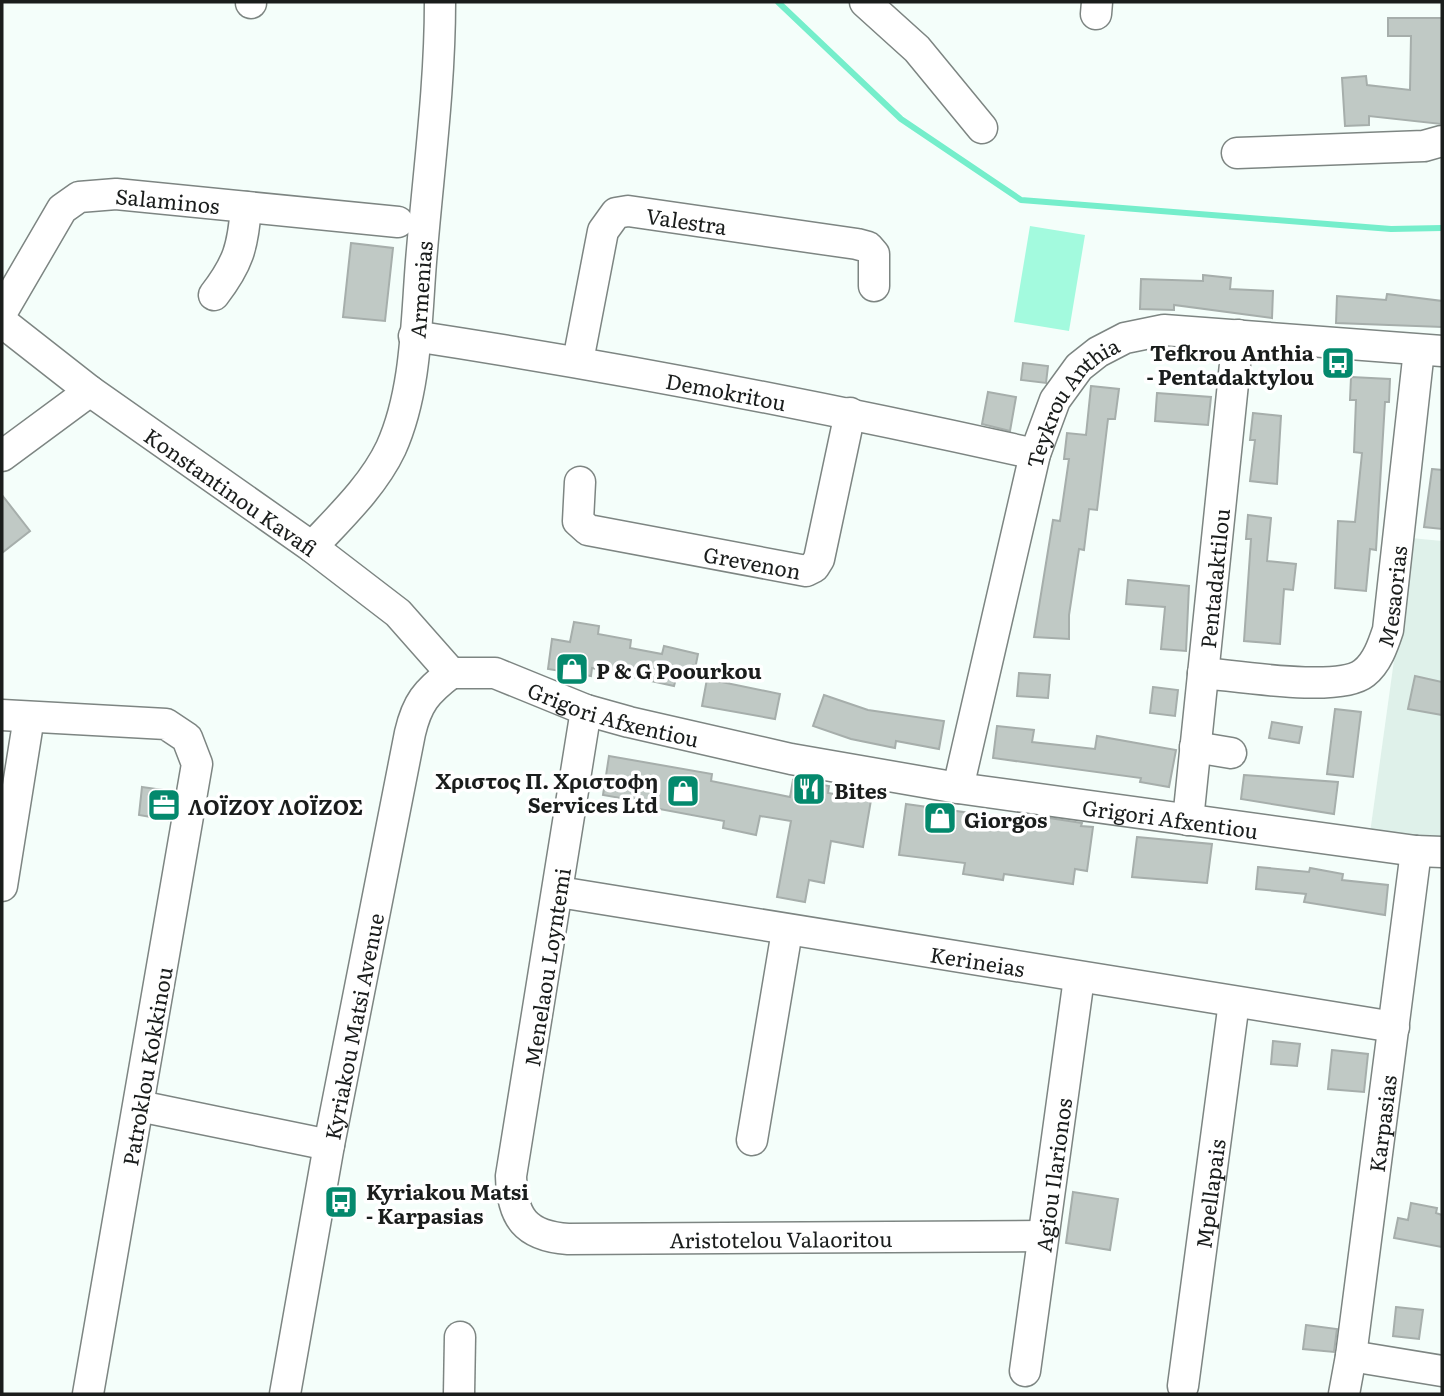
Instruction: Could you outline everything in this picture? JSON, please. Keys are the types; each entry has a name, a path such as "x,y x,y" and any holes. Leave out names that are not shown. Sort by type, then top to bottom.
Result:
{"street":[{"name":"Armenias","path":"312,547 356,498 390,449 407,395 439,70 440,2"},
{"path":"865,2 917,49 982,128"},
{"path":"1237,153 1424,146 1442,141"},
{"name":"Salaminos","path":"2,312 57,216 79,197 116,194 398,222"},
{"path":"214,295 232,271 243,245 246,208"},
{"name":"Valestra","path":"579,361 603,231 615,213 628,211 868,247 874,254 874,286"},
{"name":"Konstantinou Kavafi","path":"2,322 90,391 312,547 398,612 451,673"},
{"name":"Teykrou Anthia","path":"958,789 1035,454 1043,427 1067,381 1079,366 1111,344 1144,332 1164,330 1431,351"},
{"name":"Pentadaktilou","path":"1188,820 1238,335"},
{"name":"Demokritou","path":"414,336 579,361 850,413 1035,454"},
{"name":"Mesaorias","path":"1203,673 1326,683 1354,679 1374,663 1388,631 1431,351"},
{"path":"2,456 90,391"},
{"name":"Grevenon","path":"580,482 576,513 581,526 588,530 806,571 819,559 850,413"},
{"name":"Grigori Afxentiou","path":"451,673 495,673 586,710 683,737 958,789 1429,851"},
{"name":"Kyriakou Matsi Avenue","path":"285,1394 329,1146 415,714 428,691 451,673"},
{"name":"Menelaou Loyntemi","path":"523,1222 512,1200 511,1176 559,892 586,710"},
{"path":"2,886 15,716"},
{"name":"Patroklou Kokkinou","path":"15,716 166,724 187,738 197,764 88,1394"},
{"path":"1195,747 1231,753"},
{"name":"Karpasias","path":"1343,1394 1351,1356 1394,1027 1429,851"},
{"name":"Kerineias","path":"559,892 787,931 1394,1027"},
{"path":"752,1140 787,931"},
{"name":"Agiou Ilarionos","path":"1025,1371 1079,978"},
{"name":"Mpellapais","path":"1183,1386 1234,1002"},
{"path":"139,1106 329,1146"},
{"name":"Aristotelou Valaoritou","path":"523,1222 540,1234 568,1239 1043,1236"},
{"path":"459,1394 460,1337"},
{"path":"1351,1356 1442,1370"}],"shaded area":[{"path":"1411,538 1442,541 1442,839 1370,833"}],"green space":[{"path":"1030,226 1085,235 1069,331 1014,322"}],"building":[{"path":"1388,18 1442,18 1441,124 1369,116 1369,125 1345,126 1342,78 1366,76 1367,85 1410,90 1411,36 1388,36"},
{"path":"351,243 393,248 385,321 343,317"},
{"path":"1203,275 1231,278 1230,289 1273,291 1272,318 1174,305 1174,310 1140,309 1141,279 1203,281"},
{"path":"1387,294 1442,301 1442,327 1336,323 1337,296 1386,300"},
{"path":"1023,363 1048,366 1046,383 1021,380"},
{"path":"1351,377 1390,379 1389,402 1385,402 1376,550 1370,549 1366,591 1335,588 1338,521 1355,522 1362,453 1354,452 1356,400 1350,400"},
{"path":"1091,386 1119,389 1115,419 1108,419 1097,510 1089,509 1084,550 1079,549 1069,615 1069,639 1034,637 1053,520 1060,521 1069,459 1064,459 1067,433 1086,435"},
{"path":"988,392 1016,397 1010,431 982,424"},
{"path":"1157,393 1211,397 1208,425 1155,421"},
{"path":"1253,413 1281,416 1277,484 1250,481 1255,440 1250,440"},
{"path":"1432,469 1442,470 1442,529 1424,527"},
{"path":"2,495 30,531 2,553"},
{"path":"1248,515 1271,518 1267,561 1296,564 1293,590 1284,589 1280,644 1244,641 1251,539 1246,539"},
{"path":"1128,580 1189,586 1186,651 1161,649 1165,607 1126,604"},
{"path":"574,622 599,626 598,634 631,640 630,648 662,654 664,646 698,654 694,674 678,671 674,686 592,668 591,676 548,669 552,639 570,642"},
{"path":"1019,673 1050,675 1048,698 1017,696"},
{"path":"1415,676 1442,682 1442,715 1408,709"},
{"path":"707,679 780,694 775,719 702,706"},
{"path":"1153,687 1178,690 1175,716 1150,713"},
{"path":"824,695 868,710 944,721 939,749 896,741 895,748 851,739 813,726"},
{"path":"1335,709 1361,712 1353,777 1327,774"},
{"path":"1272,722 1302,727 1299,743 1269,738"},
{"path":"997,726 1034,730 1032,742 1095,749 1097,736 1176,750 1169,787 1140,782 1141,778 993,758"},
{"path":"609,756 712,774 711,781 790,797 793,780 829,786 828,793 871,800 863,847 831,841 824,883 809,880 805,902 777,897 791,821 760,816 756,835 723,828 724,821 654,808 655,804 603,795"},
{"path":"1244,775 1338,782 1334,814 1241,799"},
{"path":"142,787 171,791 168,820 139,815"},
{"path":"906,804 1035,822 1036,816 1093,827 1087,871 1075,869 1073,884 1004,874 1003,880 963,874 965,863 899,855"},
{"path":"1137,837 1212,844 1207,883 1132,877"},
{"path":"1258,867 1309,872 1310,868 1343,874 1342,880 1388,885 1385,915 1304,902 1306,894 1256,889"},
{"path":"1273,1041 1300,1044 1297,1066 1271,1064"},
{"path":"1332,1050 1368,1054 1364,1092 1328,1089"},
{"path":"1073,1192 1118,1199 1110,1250 1066,1243"},
{"path":"1411,1203 1437,1208 1436,1213 1442,1215 1442,1247 1394,1238 1398,1218 1408,1220"},
{"path":"1396,1307 1423,1310 1419,1339 1393,1336"},
{"path":"1306,1325 1337,1329 1334,1352 1303,1349"}],"waterway":[{"path":"778,2 901,119 1021,200 1391,229 1442,228"}],"place":[{"name":"Tefkrou Anthia - Pentadaktylou","path":"1338,363"},
{"name":"P & G Poourkou","path":"572,669"},
{"name":"Bites","path":"809,789"},
{"name":"Χριστος Π. Χριστοφη Services Ltd","path":"683,791"},
{"name":"ΛΟΪΖΟΥ ΛΟΪΖΟΣ","path":"164,805"},
{"name":"Giorgos","path":"940,818"},
{"name":"Kyriakou Matsi - Karpasias","path":"341,1202"}]}
